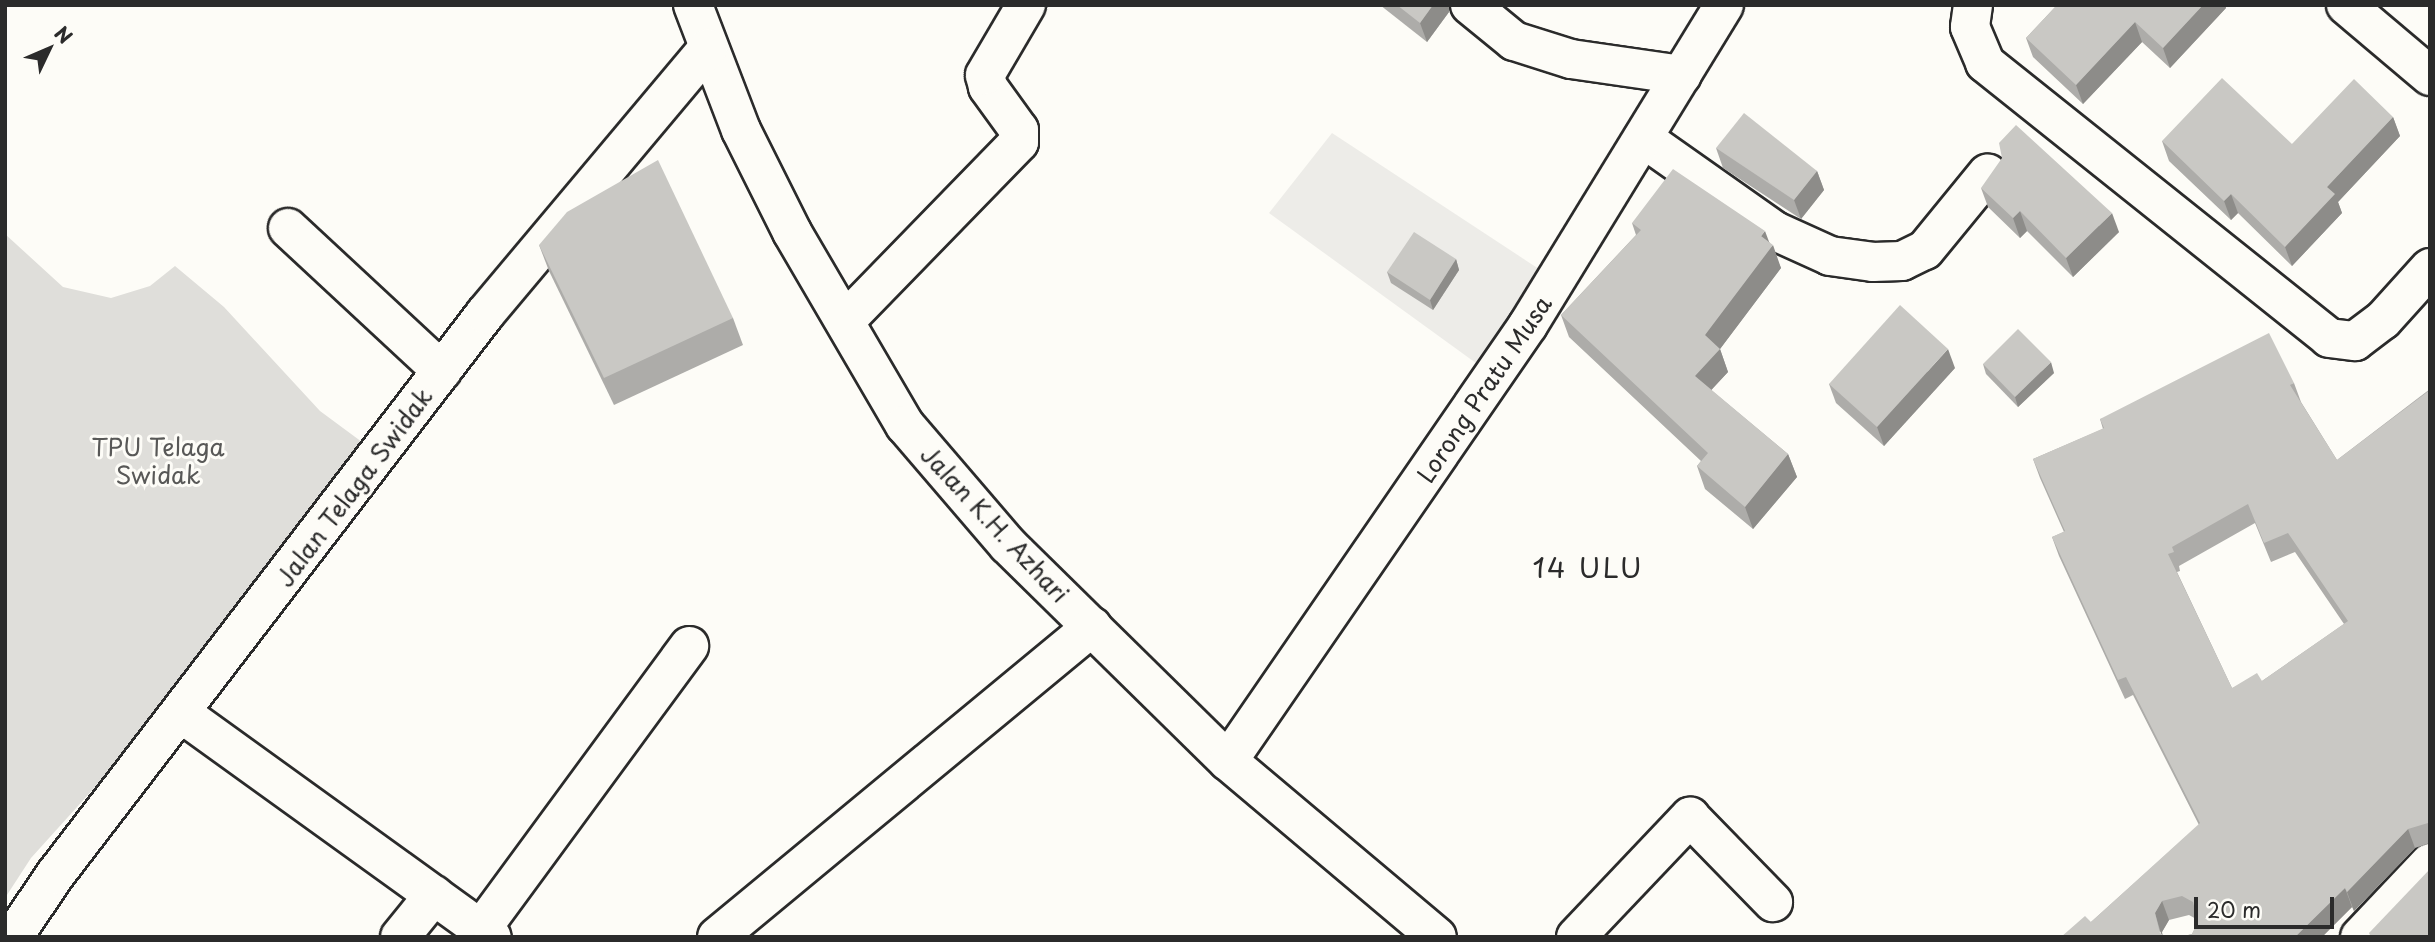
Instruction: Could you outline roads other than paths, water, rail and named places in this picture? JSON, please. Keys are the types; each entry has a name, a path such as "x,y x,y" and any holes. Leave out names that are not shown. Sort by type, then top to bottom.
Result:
{"street":[{"name":"Jalan K.H. Azhari","path":"693,5 741,130 792,232 846,320 905,425 1008,545 1228,761 1437,937"},
{"path":"846,320 1019,142 1019,131 988,87 985,75 1026,5"},
{"path":"1470,5 1514,41 1570,59 1682,75"},
{"name":"Lorong Pratu Musa","path":"1228,761 1521,336 1724,5"},
{"path":"1973,5 1970,27 1985,63 2329,338 2356,341 2383,320 2430,268"},
{"path":"2346,5 2430,76"},
{"name":"Jalan Telaga Swidak","path":"15,935 442,371 708,48"},
{"path":"1643,138 1705,186 1775,231 1830,256 1873,262 1902,261 1925,250 1988,173"},
{"path":"288,228 442,371"},
{"path":"717,937 1093,627"},
{"path":"181,713 487,932 689,646"},
{"path":"1576,937 1689,817 1773,902"},
{"path":"2360,937 2430,863"},
{"path":"400,937 434,895"}],"district":[{"name":"14 ULU","path":"1588,567"}],"park label":[{"name":"TPU Telaga Swidak","path":"158,461"}]}
